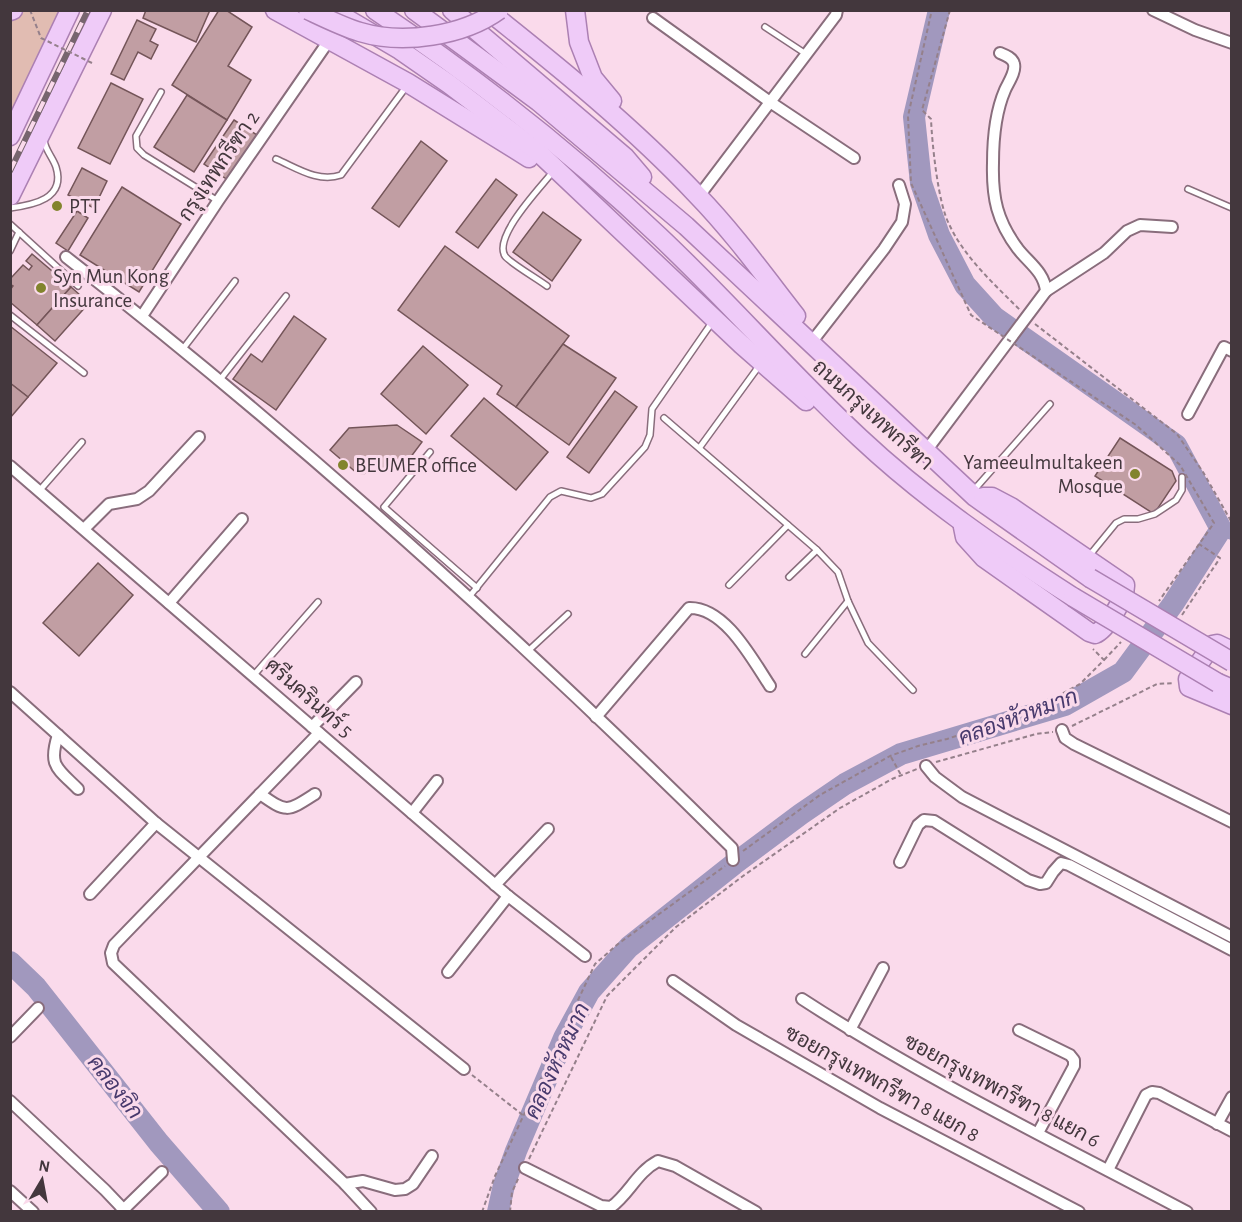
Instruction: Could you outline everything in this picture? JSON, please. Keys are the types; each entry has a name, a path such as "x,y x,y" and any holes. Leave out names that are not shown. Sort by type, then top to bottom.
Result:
{"main road":[{"path":"10,136 70,10"},
{"path":"10,196 102,10"},
{"path":"69,77 116,10"},
{"path":"275,10 408,83 506,142 595,208"},
{"path":"309,10 361,33 405,39 447,33 490,17 499,10"},
{"path":"332,10 400,50 496,119 563,174 595,208 761,363 818,410 861,440"},
{"name":"ถนนกรุงเทพกรีฑา","path":"375,10 471,77 526,119 598,180 659,236 861,440 962,523 1073,597 1225,686"},
{"name":"ถนนกรุงเทพกรีฑา","path":"414,10 539,102 686,226 973,495 1090,578 1232,662"},
{"path":"452,10 625,157 686,226"},
{"path":"487,10 585,89 699,196 832,362"},
{"path":"575,10 579,42 593,78 664,162"},
{"path":"962,523 965,537 984,558 1089,632 1095,634 1102,630 1116,610 1125,585 1011,507 992,497 973,495"},
{"path":"1232,651 1217,644 1212,645 1187,683 1189,687 1232,705"}],"street":[{"path":"699,196 836,15 837,10"},
{"path":"1153,10 1195,30 1232,43"},
{"path":"653,18 770,102 854,158"},
{"name":"กรุงเทพกรีฑา 2","path":"142,316 330,39"},
{"path":"1000,53 1012,59 1014,64 1000,101 993,137 992,181 996,208 1003,228 1045,281 1046,291"},
{"path":"814,339 884,249 902,222 905,204 898,185"},
{"path":"926,451 1046,291 1104,253 1126,231 1140,225 1172,227"},
{"path":"66,257 142,316 469,597 732,848 734,860"},
{"path":"1188,414 1224,347 1232,351"},
{"path":"84,529 109,504 136,499 149,491 199,437"},
{"name":"ศรีนครินทร์ 5","path":"10,466 495,885 585,956"},
{"path":"169,603 242,519"},
{"path":"596,717 689,608 699,607 708,611 738,637 770,686"},
{"path":"356,682 260,794 114,945 111,953 113,963 345,1184 371,1212"},
{"path":"10,692 156,823 464,1069"},
{"path":"1062,730 1065,738 1074,744 1232,822"},
{"path":"58,735 53,751 55,764 78,789"},
{"path":"926,766 934,777 962,797 1232,937"},
{"path":"412,813 436,781"},
{"path":"260,794 280,808 289,809 315,794"},
{"path":"900,862 918,825 924,820 934,822 1028,879 1046,884 1061,863 1069,865 1232,950"},
{"path":"90,894 156,823"},
{"path":"495,885 548,829"},
{"path":"448,972 508,896"},
{"path":"850,1030 883,968"},
{"name":"ซอยกรุงเทพกรีฑา 8 แยก 8","path":"673,981 736,1025 880,1108 1079,1212"},
{"name":"ซอยกรุงเทพกรีฑา 8 แยก 6","path":"802,999 850,1030 998,1113 1187,1212"},
{"path":"10,1037 38,1008"},
{"path":"1019,1030 1070,1055 1074,1060 1074,1066 1038,1132"},
{"path":"1108,1170 1146,1095 1152,1092 1232,1131"},
{"path":"1217,1124 1232,1097"},
{"path":"10,1101 105,1190 123,1211 162,1172"},
{"path":"345,1184 363,1180 395,1190 405,1189 413,1184 432,1156"},
{"path":"525,1168 601,1206 611,1207 620,1200 646,1167 658,1161 675,1166 756,1212"},
{"path":"10,1191 33,1212"}],"lane":[{"path":"765,27 807,54"},
{"path":"276,159 320,178 341,175 408,83"},
{"path":"161,92 136,136 137,148 144,155 218,201"},
{"path":"10,208 42,202 56,188 58,176 56,166 43,139 45,125"},
{"path":"547,286 506,256 502,245 507,230 551,174"},
{"path":"1188,189 1232,208"},
{"path":"10,224 78,286"},
{"path":"10,251 19,232"},
{"path":"182,350 235,281"},
{"path":"219,381 286,296"},
{"path":"10,315 84,373"},
{"path":"469,597 550,497 561,491 591,498 602,494 645,447 650,435 652,409 714,319"},
{"path":"700,447 761,363"},
{"path":"973,495 1050,404"},
{"path":"664,418 817,550 838,572 848,601 868,643 913,690"},
{"path":"40,490 82,442"},
{"path":"430,452 384,507 477,588"},
{"path":"1087,559 1116,523 1124,519 1138,519 1155,514 1176,500 1182,490 1182,477"},
{"path":"729,585 788,525"},
{"path":"789,577 817,550"},
{"path":"805,654 848,601"},
{"path":"253,676 318,602"},
{"path":"527,652 568,614"}],"path":[{"path":"30,10 41,38 92,63"},
{"path":"931,14 908,116 911,183 971,315 1136,424 1180,465 1214,523 1157,605"},
{"path":"1190,620 1181,616 1220,558 1199,544"},
{"path":"1089,632 1091,647 1104,660"},
{"path":"482,1212 495,1176 595,964 618,944 820,795 891,756 1030,711 1080,684 1127,636"},
{"path":"510,1212 516,1182 525,1168 607,996 676,927 704,904 840,808 902,775 950,758 1036,734 1062,730 1157,684 1187,683"},
{"path":"891,756 902,775"},
{"path":"464,1069 524,1116"}],"shaded area":[{"path":"11,11 62,11 11,111"}],"building":[{"path":"146,10 210,10 196,42 143,18"},
{"path":"219,10 226,10 252,27 228,66 251,80 227,120 172,85"},
{"path":"137,20 156,29 150,41 158,45 151,59 138,52 124,80 111,74"},
{"path":"111,83 143,99 110,164 78,148"},
{"path":"187,95 227,120 194,172 154,147"},
{"path":"234,120 257,135 228,180 204,164"},
{"path":"421,141 447,161 399,227 372,208"},
{"path":"82,168 107,181 94,208 68,195"},
{"path":"496,179 517,195 478,248 456,232"},
{"path":"122,187 181,224 139,292 80,255"},
{"path":"77,211 88,218 68,251 56,243"},
{"path":"543,212 581,240 552,281 513,252"},
{"path":"445,246 569,336 516,407 497,394 502,386 398,310"},
{"name":"Syn Mun Kong Insurance","path":"32,254 71,287 37,325 10,302 10,290 13,286 10,284 10,279 23,265 29,270 32,266 26,261"},
{"path":"71,287 89,303 55,341 37,325"},
{"path":"294,316 326,339 276,410 233,379 251,354 262,362"},
{"path":"10,326 57,363 28,397 10,383"},
{"path":"563,344 616,378 569,445 516,407"},
{"path":"423,346 468,385 426,434 381,394"},
{"path":"10,383 28,397 10,418"},
{"path":"615,391 637,407 589,473 567,457"},
{"path":"484,398 548,452 516,490 451,436"},
{"path":"397,425 422,442 401,470 358,474 330,450 349,428"},
{"name":"Yameeulmultakeen Mosque","path":"1120,438 1172,471 1176,481 1154,514 1095,476"},
{"path":"98,563 133,595 79,656 43,623"}],"waterway":[{"name":"คลองหัวหมาก","path":"498,1212 504,1185 516,1151 564,1038 589,992 629,947 734,864 845,784 901,754 1065,705 1123,672 1173,604 1221,529 1176,445 994,317 965,285 939,235 921,183 914,117 939,10"},
{"path":"1221,529 1232,533"},
{"name":"คลองจิก","path":"10,962 36,987 159,1143 219,1212"}],"railway":[{"path":"10,171 88,10"}],"place":[{"name":"PTT","path":"57,206"},
{"name":"Syn Mun Kong Insurance","path":"41,288"},
{"name":"BEUMER office","path":"343,465"},
{"name":"Yameeulmultakeen Mosque","path":"1135,474"}]}
